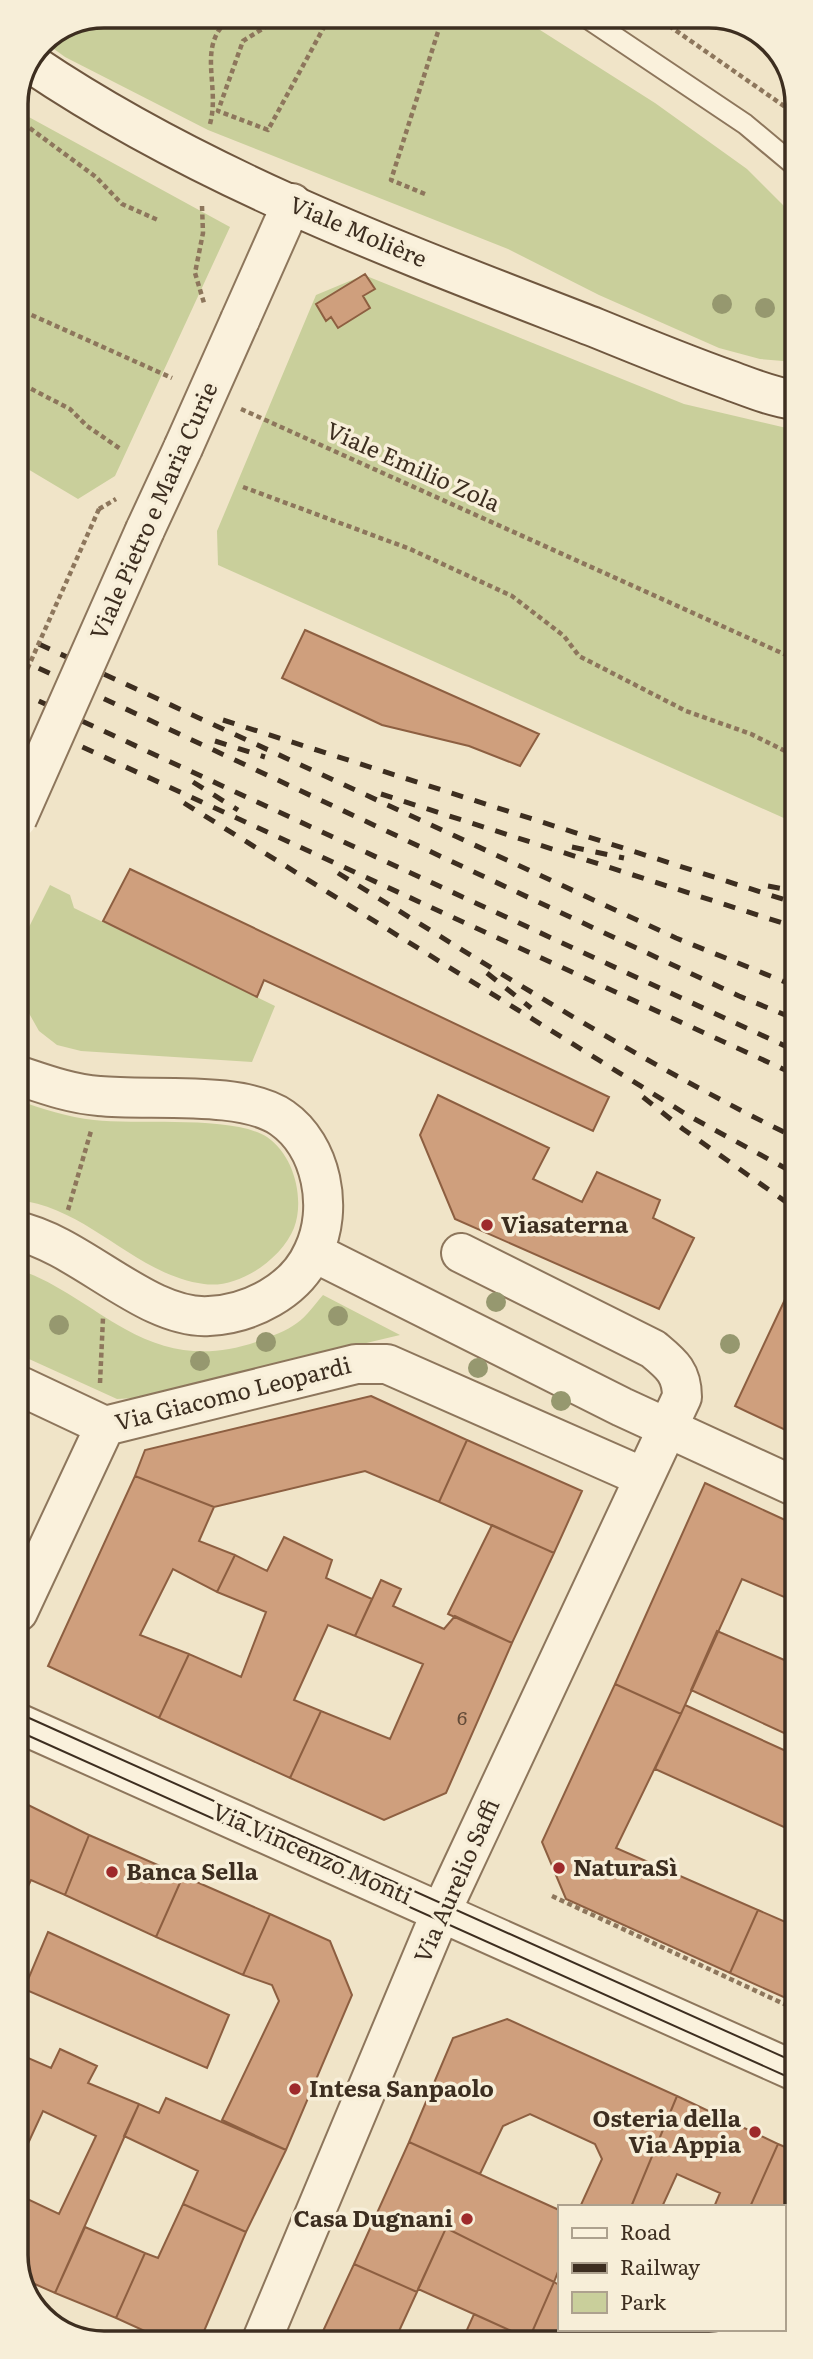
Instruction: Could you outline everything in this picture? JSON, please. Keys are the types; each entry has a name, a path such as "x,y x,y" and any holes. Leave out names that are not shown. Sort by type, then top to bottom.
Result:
{"street":[{"name":"Viale Molière","path":"38,68 145,134 292,204 419,259 699,369 785,399"},
{"name":"Viale Pietro e Maria Curie","path":"28,794 183,448 224,317 292,204"},
{"name":"Viale Molière","path":"699,369 785,377"},
{"path":"28,1234 54,1243 144,1297 180,1312 207,1317 241,1311 265,1301 288,1286 313,1252 323,1209 321,1182 313,1156 300,1134 281,1117 254,1105 99,1097 31,1080"},
{"path":"313,1252 622,1407 785,1482"},
{"path":"461,1253 653,1349 673,1365 682,1380 682,1397 667,1426"},
{"name":"Via Giacomo Leopardi","path":"28,1388 102,1409 368,1362 387,1364 643,1477"},
{"path":"28,1588 102,1409"},
{"name":"Via Aurelio Saffi","path":"266,2331 441,1912 667,1426"},
{"name":"Via Vincenzo Monti","path":"28,1727 785,2067"}],"lane":[{"path":"602,28 745,124 785,157"}],"path":[{"path":"208,130 214,110 211,42 218,28"},
{"path":"264,28 243,41 218,111 268,130 323,28"},
{"path":"425,194 391,180 439,28"},
{"path":"672,28 785,107"},
{"path":"28,127 96,177 122,204 160,221"},
{"path":"202,197 203,233 195,273 224,317"},
{"path":"28,313 180,382"},
{"path":"28,387 70,409 88,426 122,450"},
{"name":"Viale Emilio Zola","path":"230,404 785,654"},
{"path":"243,487 410,549 512,596 564,636 579,656 686,711 751,734 785,751"},
{"path":"28,667 99,509"},
{"path":"67,1214 94,1120"},
{"path":"102,1409 105,1311"},
{"path":"552,1896 785,2004"}],"green space":[{"path":"104,28 537,28 655,103 747,169 785,207 785,361 760,359 719,348 599,295 508,249 208,130 65,57 53,48 75,34"},
{"path":"28,117 230,227 115,476 78,499 28,469"},
{"path":"364,275 684,404 785,428 785,819 218,565 217,531 316,295"},
{"path":"50,885 70,895 74,908 275,1006 252,1062 81,1051 57,1045 39,1031 28,1012 28,929"},
{"path":"28,1103 84,1119 209,1123 252,1130 267,1137 284,1155 295,1178 298,1204 294,1228 288,1240 269,1261 244,1277 217,1284 179,1278 156,1268 89,1227 43,1205 28,1202"},
{"path":"28,1273 141,1337 190,1351 224,1350 284,1331 308,1313 323,1295 400,1335 135,1398 117,1399 28,1359"}],"building":[{"path":"365,274 375,289 363,296 370,308 338,328 331,317 326,321 316,304"},
{"path":"305,630 539,734 520,766 469,746 382,725 282,678"},
{"path":"130,869 609,1097 593,1131 264,980 257,997 103,921"},
{"path":"438,1095 549,1148 533,1179 582,1202 597,1172 660,1200 653,1218 694,1238 659,1309 455,1219 420,1135"},
{"path":"785,1299 785,1430 735,1406"},
{"path":"371,1396 467,1440 439,1502 365,1471 214,1507 135,1476 145,1450"},
{"path":"467,1440 582,1491 554,1553 439,1502"},
{"path":"135,1476 214,1507 199,1541 235,1555 217,1592 173,1569 140,1635 189,1654 159,1718 48,1666"},
{"path":"705,1483 785,1520 785,1597 742,1579 681,1714 615,1684"},
{"path":"492,1525 554,1553 512,1643 448,1614"},
{"path":"284,1537 332,1560 326,1578 372,1599 355,1636 328,1625 294,1700 321,1711 290,1778 159,1718 189,1654 241,1677 266,1612 217,1592 235,1555 267,1571"},
{"path":"381,1580 401,1589 393,1606 444,1629 455,1616 512,1643 446,1793 384,1820 290,1778 321,1711 390,1739 423,1664 355,1636"},
{"path":"717,1631 785,1660 785,1733 691,1690"},
{"path":"615,1684 681,1714 616,1848 758,1910 730,1973 566,1899 542,1842"},
{"path":"685,1705 785,1751 785,1828 655,1769"},
{"path":"28,1805 89,1835 65,1895 31,1880 28,1886"},
{"path":"89,1835 183,1876 156,1937 65,1895"},
{"path":"183,1876 270,1914 243,1975 156,1937"},
{"path":"758,1910 785,1922 785,1998 730,1973"},
{"path":"270,1914 330,1941 352,1995 286,2150 222,2120 279,2001 272,1985 243,1975"},
{"path":"48,1932 229,2015 207,2068 28,1991 28,1980"},
{"path":"507,2019 677,2096 632,2205 581,2205 602,2159 595,2144 530,2114 503,2126 480,2174 409,2142 453,2038"},
{"path":"60,2049 97,2066 88,2083 139,2104 55,2293 34,2284 31,2275 28,2255 28,2199 59,2214 96,2136 43,2111 28,2144 28,2058 51,2068"},
{"path":"677,2096 778,2144 751,2205 715,2205 720,2193 677,2174 663,2205 632,2205"},
{"path":"166,2098 286,2150 246,2232 183,2204 198,2171 124,2136 139,2104 159,2113"},
{"name":"Casa Dugnani","path":"409,2142 558,2210 558,2272 554,2282 446,2228 417,2292 354,2264"},
{"path":"778,2144 785,2147 785,2205 751,2205"},
{"path":"183,2204 246,2232 204,2331 145,2331 116,2318 145,2253 158,2258"},
{"path":"85,2227 145,2253 116,2318 55,2293"},
{"path":"446,2228 554,2282 533,2331 511,2331 418,2289"},
{"path":"354,2264 417,2292 399,2331 323,2331"},
{"path":"554,2282 558,2284 558,2331 533,2331"},
{"path":"474,2314 511,2331 466,2331"}],"tram line":[{"path":"28,1717 785,2058"},
{"path":"28,1735 785,2076"}],"railway":[{"path":"28,639 676,938 785,982"},
{"path":"28,663 739,996 785,1015"},
{"path":"28,696 785,1046"},
{"path":"223,720 785,900"},
{"path":"28,722 785,1070"},
{"path":"215,741 265,757"},
{"path":"193,782 238,810"},
{"path":"381,794 785,924"},
{"path":"184,803 689,1116 785,1168"},
{"path":"572,847 624,858"},
{"path":"338,873 621,1045 785,1132"},
{"path":"768,886 785,889"},
{"path":"487,973 531,1008"},
{"path":"643,1097 683,1129 785,1201"}],"place":[{"name":"Viasaterna","path":"487,1225"},
{"name":"NaturaSì","path":"559,1868"},
{"name":"Banca Sella","path":"112,1872"},
{"name":"Intesa Sanpaolo","path":"295,2089"},
{"name":"Osteria della Via Appia","path":"755,2132"},
{"name":"Casa Dugnani","path":"467,2219"}]}
